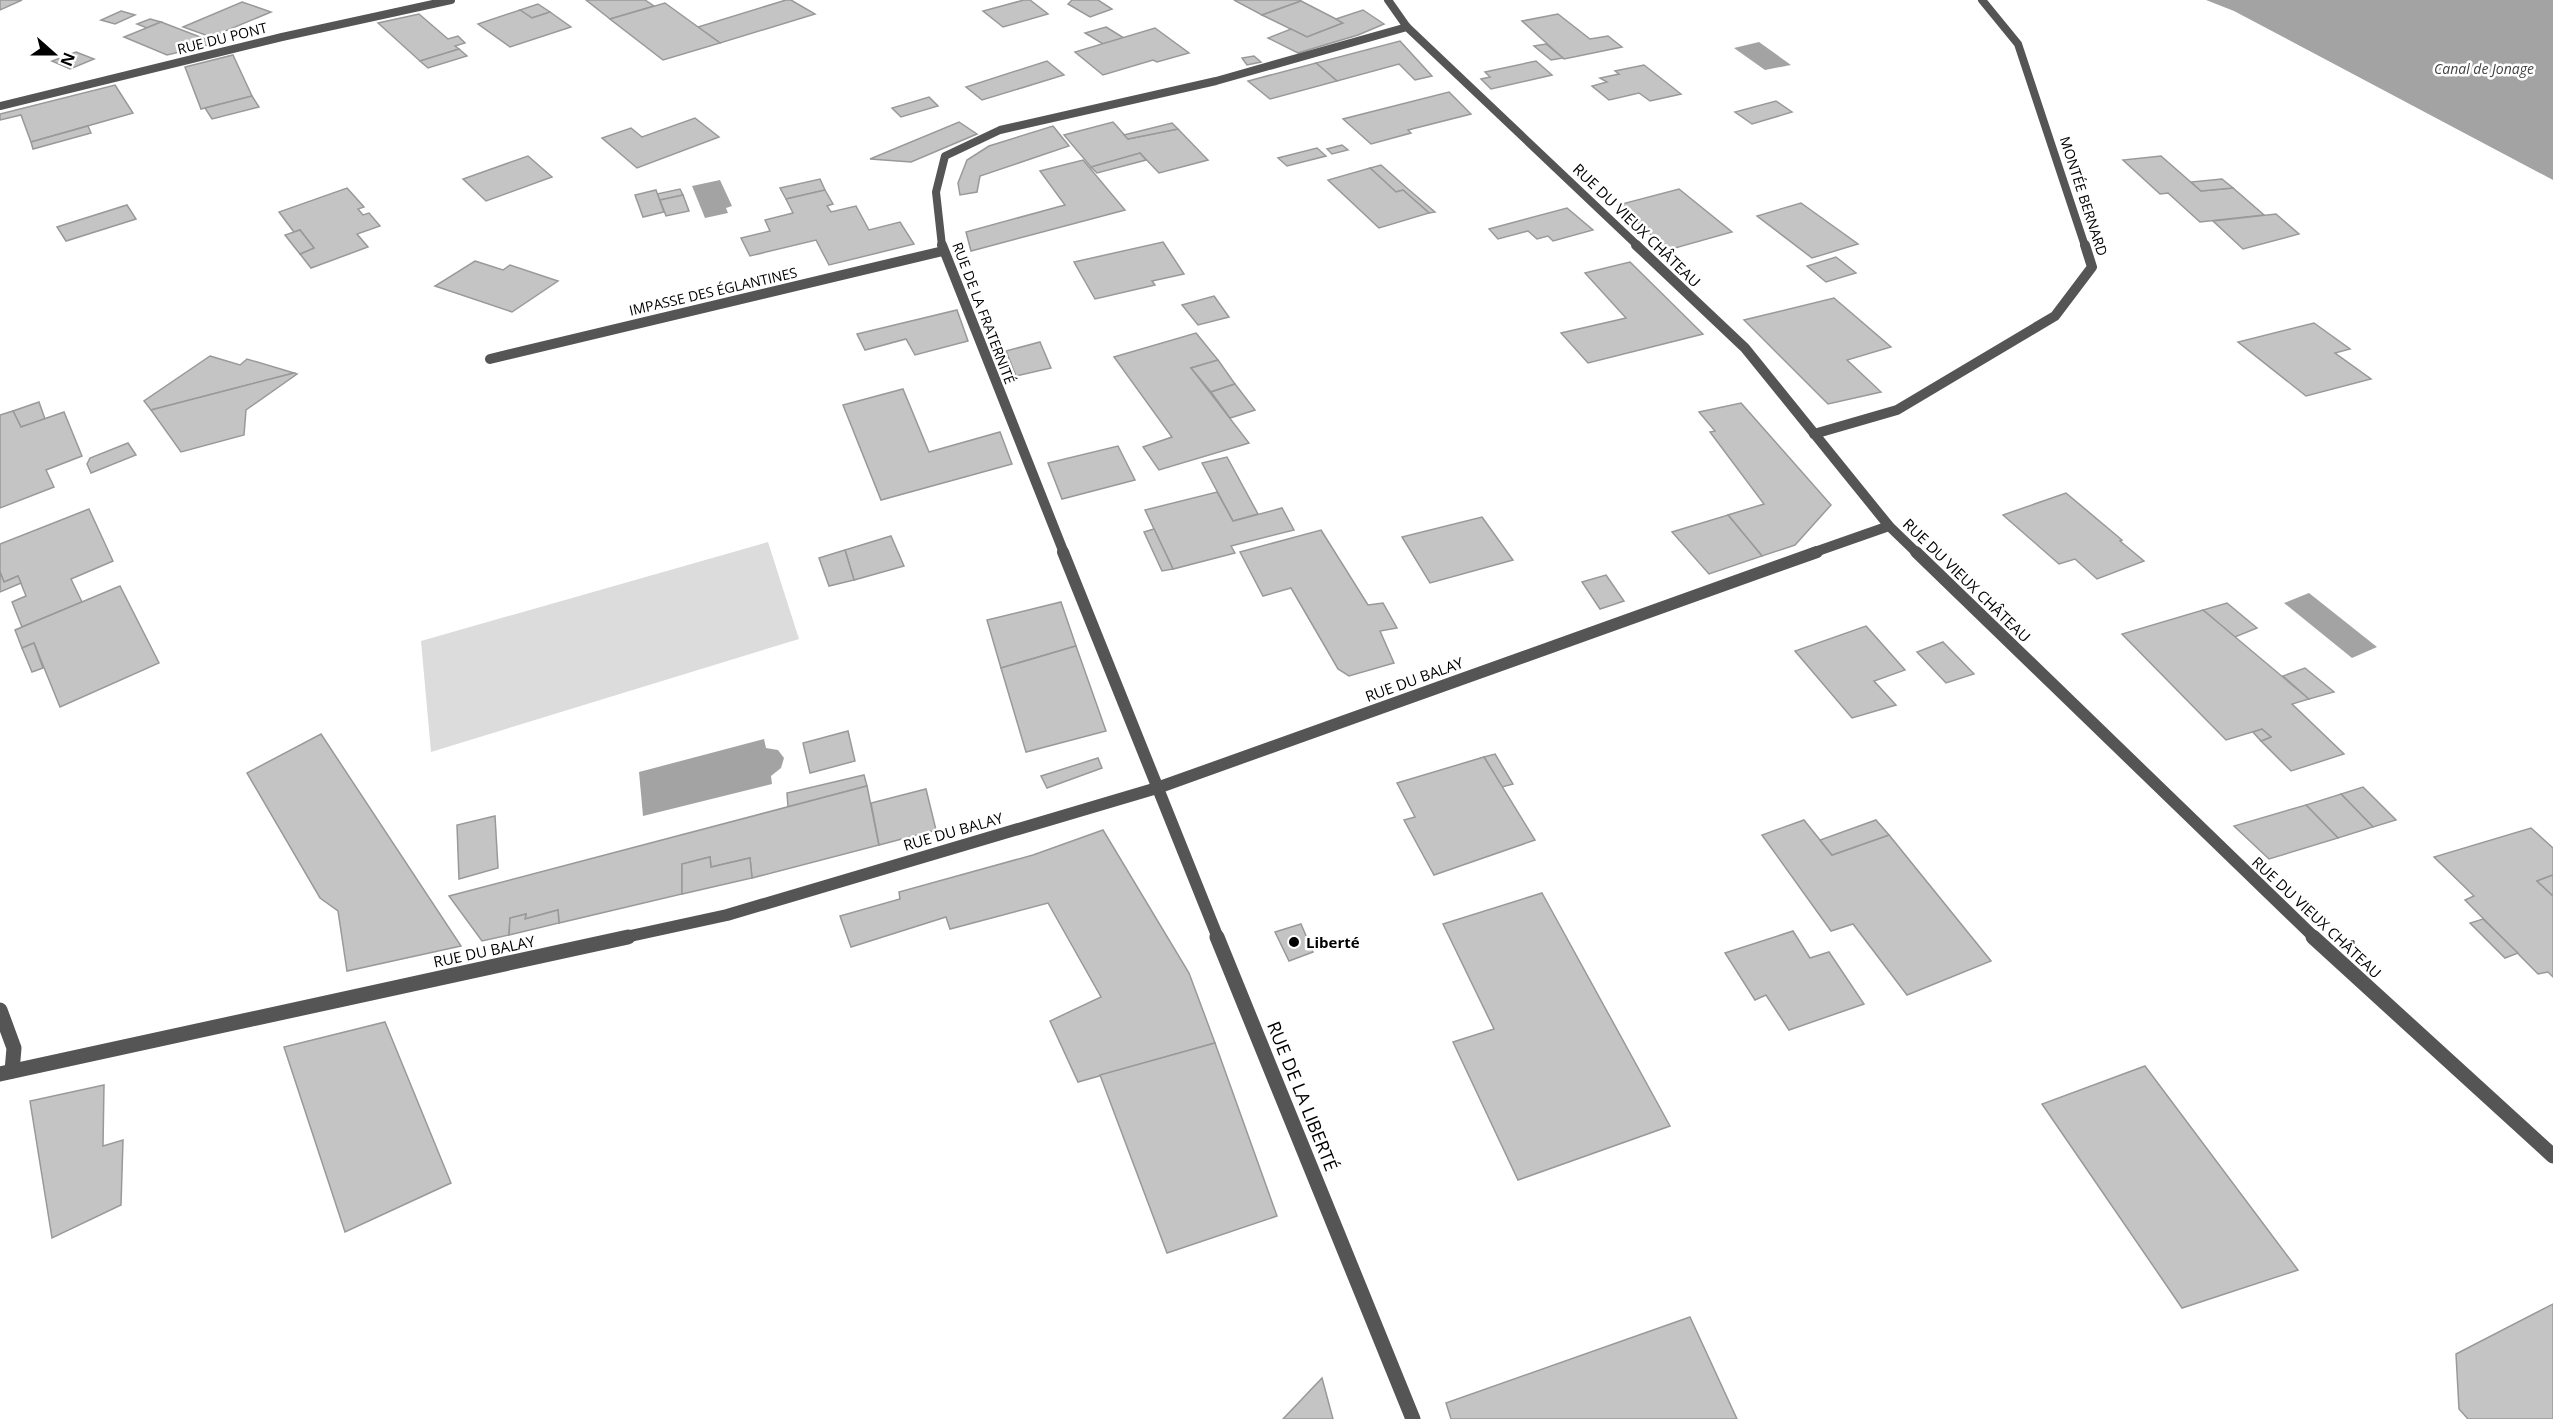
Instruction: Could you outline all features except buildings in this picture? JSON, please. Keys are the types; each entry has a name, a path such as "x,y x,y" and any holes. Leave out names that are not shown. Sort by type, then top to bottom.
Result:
{"street":[{"name":"RUE DU PONT","path":"0,106 282,37 452,0"},
{"name":"RUE DU VIEUX CHÂTEAU","path":"1388,0 1407,27 1745,348 1889,526 2316,939 2553,1156"},
{"name":"MONTÉE BERNARD","path":"1814,434 1897,410 2055,316 2092,267 2018,44 1982,0"},
{"name":"RUE DE LA FRATERNITÉ","path":"1157,788 943,251 936,192 945,156 1000,130 1216,81 1407,27"},
{"name":"IMPASSE DES ÉGLANTINES","path":"490,359 943,251"},
{"name":"RUE DU BALAY","path":"6,1073 727,915 1157,788 1889,526"},
{"name":"RUE DE LA LIBERTÉ","path":"1157,788 1413,1419"},
{"path":"0,1010 14,1048 6,1073"}],"shaded area":[{"path":"768,542 799,639 431,752 421,641"}],"water":[{"name":"Canal de Jonage","path":"2206,0 2553,0 2553,180 2234,11"},
{"path":"1759,42 1791,65 1765,70 1734,48"},
{"path":"720,180 732,206 726,208 728,213 705,218 692,186"},
{"path":"2309,593 2377,647 2352,658 2284,603"},
{"path":"764,739 766,748 778,750 784,758 781,768 771,776 772,784 643,816 639,772"}],"place":[{"name":"Liberté","path":"1294,942"}]}
